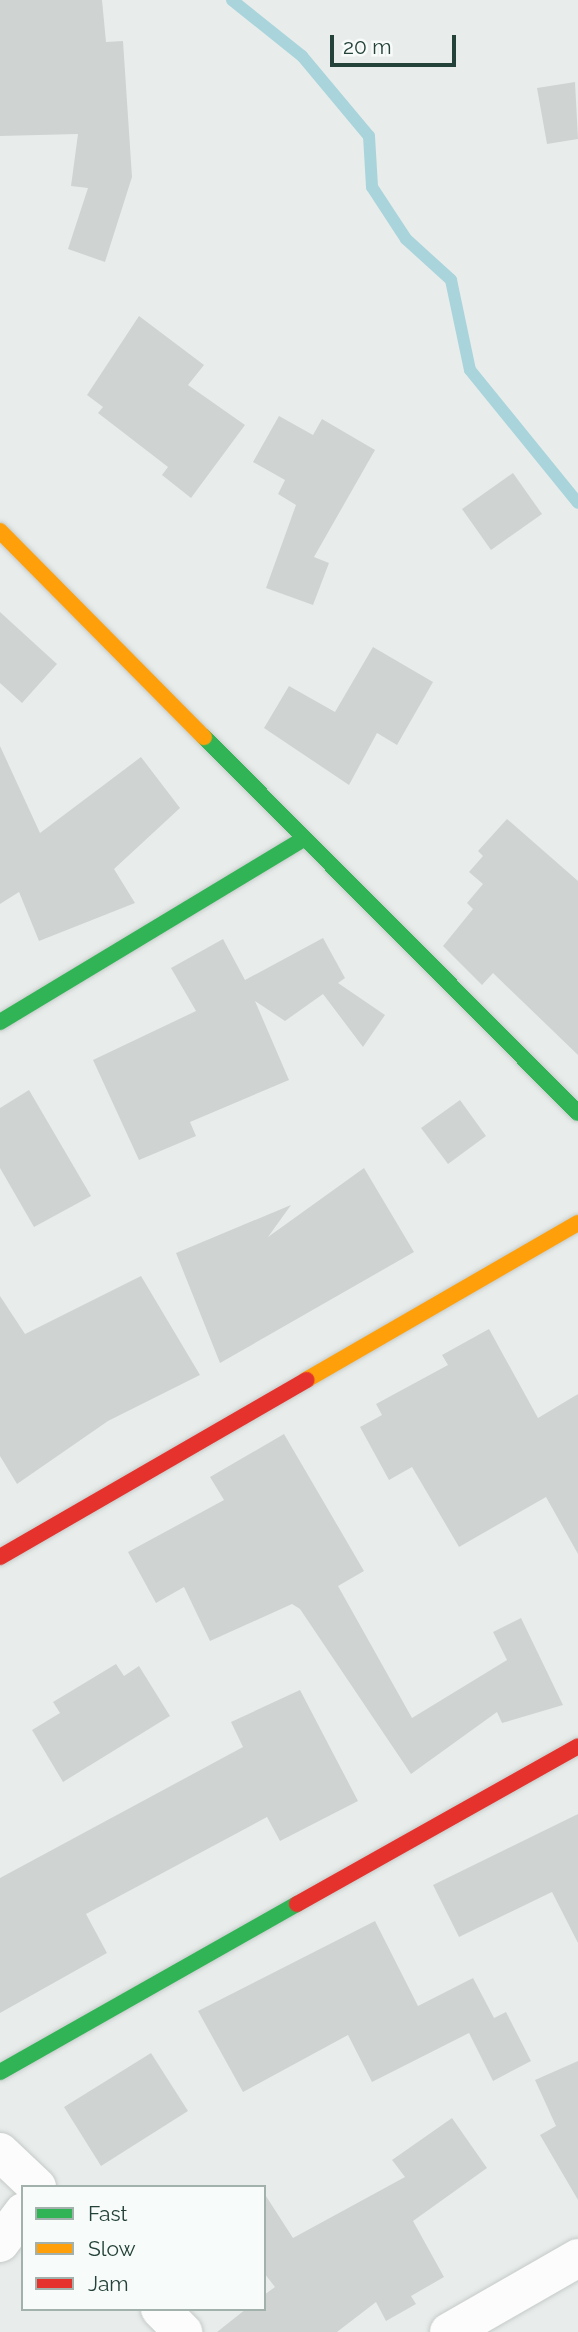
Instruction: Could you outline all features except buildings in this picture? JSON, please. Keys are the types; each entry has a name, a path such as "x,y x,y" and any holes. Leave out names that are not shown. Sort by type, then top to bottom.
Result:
{"street":[{"path":"0,531 302,840 578,1113"},
{"path":"0,1022 302,840"},
{"path":"0,1557 578,1223"},
{"path":"0,2072 578,1746"},
{"path":"0,2152 35,2185"},
{"path":"0,2243 21,2215"},
{"path":"449,2332 578,2258"},
{"path":"162,2311 183,2332"}],"waterway":[{"path":"232,0 302,56 369,136 372,187 406,239 451,280 470,370 578,503"}],"traffic: fast":[{"path":"204,737 578,1113"},
{"path":"0,1022 302,840"},
{"path":"0,2072 297,1904"}],"traffic: slow":[{"path":"0,531 204,737"},
{"path":"306,1380 578,1223"}],"traffic: jam":[{"path":"0,1557 306,1380"},
{"path":"297,1904 578,1746"}]}
